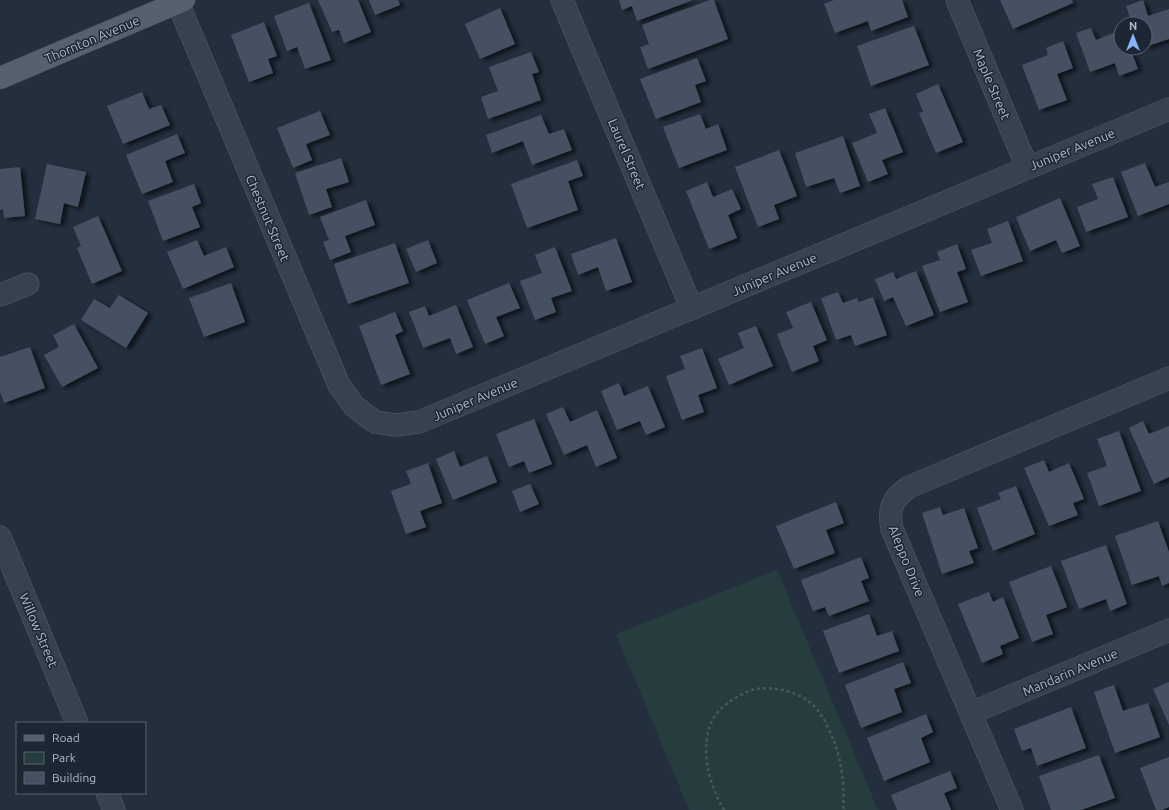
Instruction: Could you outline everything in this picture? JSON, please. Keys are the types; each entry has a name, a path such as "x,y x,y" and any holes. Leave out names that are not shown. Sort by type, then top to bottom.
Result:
{"main road":[{"name":"Thornton Avenue","path":"0,78 181,1"}],"street":[{"name":"Laurel Street","path":"562,0 692,309"},
{"name":"Maple Street","path":"957,0 1027,167"},
{"name":"Chestnut Street","path":"181,1 339,385 354,406 375,422"},
{"name":"Juniper Avenue","path":"375,422 396,425 419,422 1169,109"},
{"path":"0,295 28,284"},
{"name":"Aleppo Drive","path":"1012,810 892,529 890,517 892,503 900,493 909,487 1169,378"},
{"name":"Willow Street","path":"0,537 77,722"},
{"name":"Mandarin Avenue","path":"971,713 1169,630"},
{"path":"107,794 114,810"}],"path":[{"path":"724,810 710,777 706,758 707,740 712,721 723,706 739,696 756,689 779,688 798,695 815,707 827,724 838,752 843,780 844,810"}],"green space":[{"path":"777,570 878,810 689,810 616,634"}],"building":[{"path":"318,0 358,0 371,32 344,43 339,30 332,32"},
{"path":"369,0 398,0 400,5 375,15"},
{"path":"619,0 693,0 637,21 632,6 622,10"},
{"path":"710,0 714,0 728,39 648,69 640,47 649,44 642,25"},
{"path":"834,0 902,0 908,17 871,31 868,21 835,33 824,4"},
{"path":"1000,0 1072,0 1073,3 1013,29"},
{"path":"1143,0 1148,16 1129,16 1126,6"},
{"path":"309,3 331,60 305,69 297,47 287,51 274,16"},
{"path":"500,8 515,44 480,59 465,24"},
{"path":"1169,9 1169,39 1153,44 1153,16 1148,16"},
{"path":"264,22 277,56 268,59 273,73 249,82 231,35"},
{"path":"914,26 929,65 871,86 857,46"},
{"path":"1091,28 1096,40 1113,33 1113,56 1133,56 1138,69 1119,76 1115,63 1090,72 1076,33"},
{"path":"1063,41 1073,68 1057,74 1067,100 1039,110 1022,65 1048,55 1046,48"},
{"path":"531,52 539,72 532,74 541,100 488,119 481,97 498,91 489,67"},
{"path":"697,58 706,81 695,85 701,102 656,119 640,79"},
{"path":"938,84 963,142 936,153 919,113 923,112 916,94"},
{"path":"142,92 149,109 161,105 170,125 123,144 107,106"},
{"path":"885,108 903,152 882,160 888,174 868,182 852,143 877,133 869,114"},
{"path":"320,111 330,135 306,144 312,160 293,168 277,128"},
{"path":"700,114 706,129 718,124 727,150 679,168 663,127"},
{"path":"541,115 549,134 564,129 572,150 532,165 523,141 492,153 486,135"},
{"path":"177,134 185,153 165,161 173,182 142,194 126,155"},
{"path":"843,136 860,186 840,193 834,178 806,187 795,153"},
{"path":"779,150 797,196 774,205 779,219 758,227 735,167"},
{"path":"341,158 349,182 326,189 332,207 309,215 295,173"},
{"path":"577,160 583,176 568,181 578,210 527,228 511,184"},
{"path":"1145,163 1155,187 1169,182 1169,204 1138,216 1121,172"},
{"path":"47,164 86,172 78,207 64,203 60,224 35,219"},
{"path":"20,167 25,216 4,218 3,209 0,210 0,169"},
{"path":"1113,177 1128,217 1086,232 1077,207 1098,199 1092,184"},
{"path":"707,182 713,197 732,189 741,209 728,215 737,238 709,249 686,191"},
{"path":"194,184 201,203 192,207 200,227 163,241 148,201"},
{"path":"1060,198 1080,246 1062,253 1056,240 1030,251 1016,217"},
{"path":"366,200 375,225 345,236 351,252 330,260 323,242 329,240 320,217"},
{"path":"98,216 122,271 92,284 77,248 81,246 73,227"},
{"path":"1008,221 1023,261 981,276 971,250 992,243 987,229"},
{"path":"616,238 632,282 606,291 598,267 578,275 571,254"},
{"path":"197,240 204,256 226,247 234,267 183,289 167,252"},
{"path":"428,240 437,263 416,272 406,249"},
{"path":"395,243 409,283 348,304 334,264"},
{"path":"957,244 966,269 957,272 968,302 940,312 922,266 940,260 937,252"},
{"path":"555,247 572,291 551,298 556,312 535,320 520,281 542,273 535,255"},
{"path":"916,271 934,315 906,326 893,297 884,301 875,279 893,272 896,279"},
{"path":"231,283 245,322 204,337 189,298"},
{"path":"509,283 520,308 496,317 504,336 485,344 467,300"},
{"path":"838,292 843,303 857,298 859,302 873,297 887,335 855,346 851,335 836,340 821,298"},
{"path":"119,295 148,313 126,348 81,320 94,299 110,308"},
{"path":"811,302 827,340 813,346 819,361 792,372 777,334 793,328 786,312"},
{"path":"456,305 473,347 456,354 450,338 423,348 409,312 425,306 429,316"},
{"path":"395,312 403,331 395,335 410,374 381,385 359,326"},
{"path":"74,324 98,368 62,387 44,355 59,347 53,335"},
{"path":"756,326 773,366 729,385 718,359 744,348 738,333"},
{"path":"30,347 45,388 4,403 0,392 0,357"},
{"path":"702,348 717,388 698,395 704,412 682,420 666,376 685,369 680,356"},
{"path":"619,383 624,396 648,386 665,427 646,435 640,421 617,430 601,391"},
{"path":"563,407 570,422 597,410 617,458 596,467 587,445 564,455 546,414"},
{"path":"534,419 552,464 529,473 524,461 509,467 496,434"},
{"path":"1143,421 1149,434 1169,426 1169,477 1154,484 1129,428"},
{"path":"1119,431 1141,491 1099,506 1087,473 1107,466 1097,439"},
{"path":"454,451 460,467 487,456 497,482 453,500 436,459"},
{"path":"1044,460 1049,472 1069,463 1084,499 1073,503 1078,515 1049,526 1024,468"},
{"path":"428,463 442,503 420,511 426,527 406,534 391,491 411,484 406,471"},
{"path":"530,484 539,504 520,512 512,491"},
{"path":"1016,486 1035,534 993,551 977,508 1001,499 998,493"},
{"path":"836,502 844,523 826,530 835,553 794,569 776,526"},
{"path":"940,507 943,515 964,508 978,548 969,551 974,563 942,574 922,513"},
{"path":"1158,521 1169,552 1169,583 1162,586 1159,576 1132,585 1115,536"},
{"path":"1106,545 1127,604 1110,611 1106,599 1079,609 1061,561"},
{"path":"861,557 869,578 861,581 869,601 829,616 825,607 813,611 801,580"},
{"path":"1051,566 1067,607 1046,615 1053,634 1032,642 1009,582"},
{"path":"989,592 993,602 1003,597 1019,638 1000,646 1003,654 982,663 958,604"},
{"path":"869,614 877,636 892,631 899,651 839,673 823,631"},
{"path":"903,662 911,683 894,689 902,712 861,728 845,685"},
{"path":"1169,682 1169,725 1153,689"},
{"path":"1114,685 1123,711 1148,703 1160,737 1115,753 1094,692"},
{"path":"1071,707 1086,748 1037,766 1031,748 1022,751 1014,729"},
{"path":"926,714 933,732 921,738 930,762 884,781 867,738"},
{"path":"1099,755 1115,798 1081,810 1051,810 1039,776"},
{"path":"1169,757 1169,807 1162,810 1156,810 1140,768"},
{"path":"950,771 957,788 944,793 951,810 897,810 891,795"}]}
